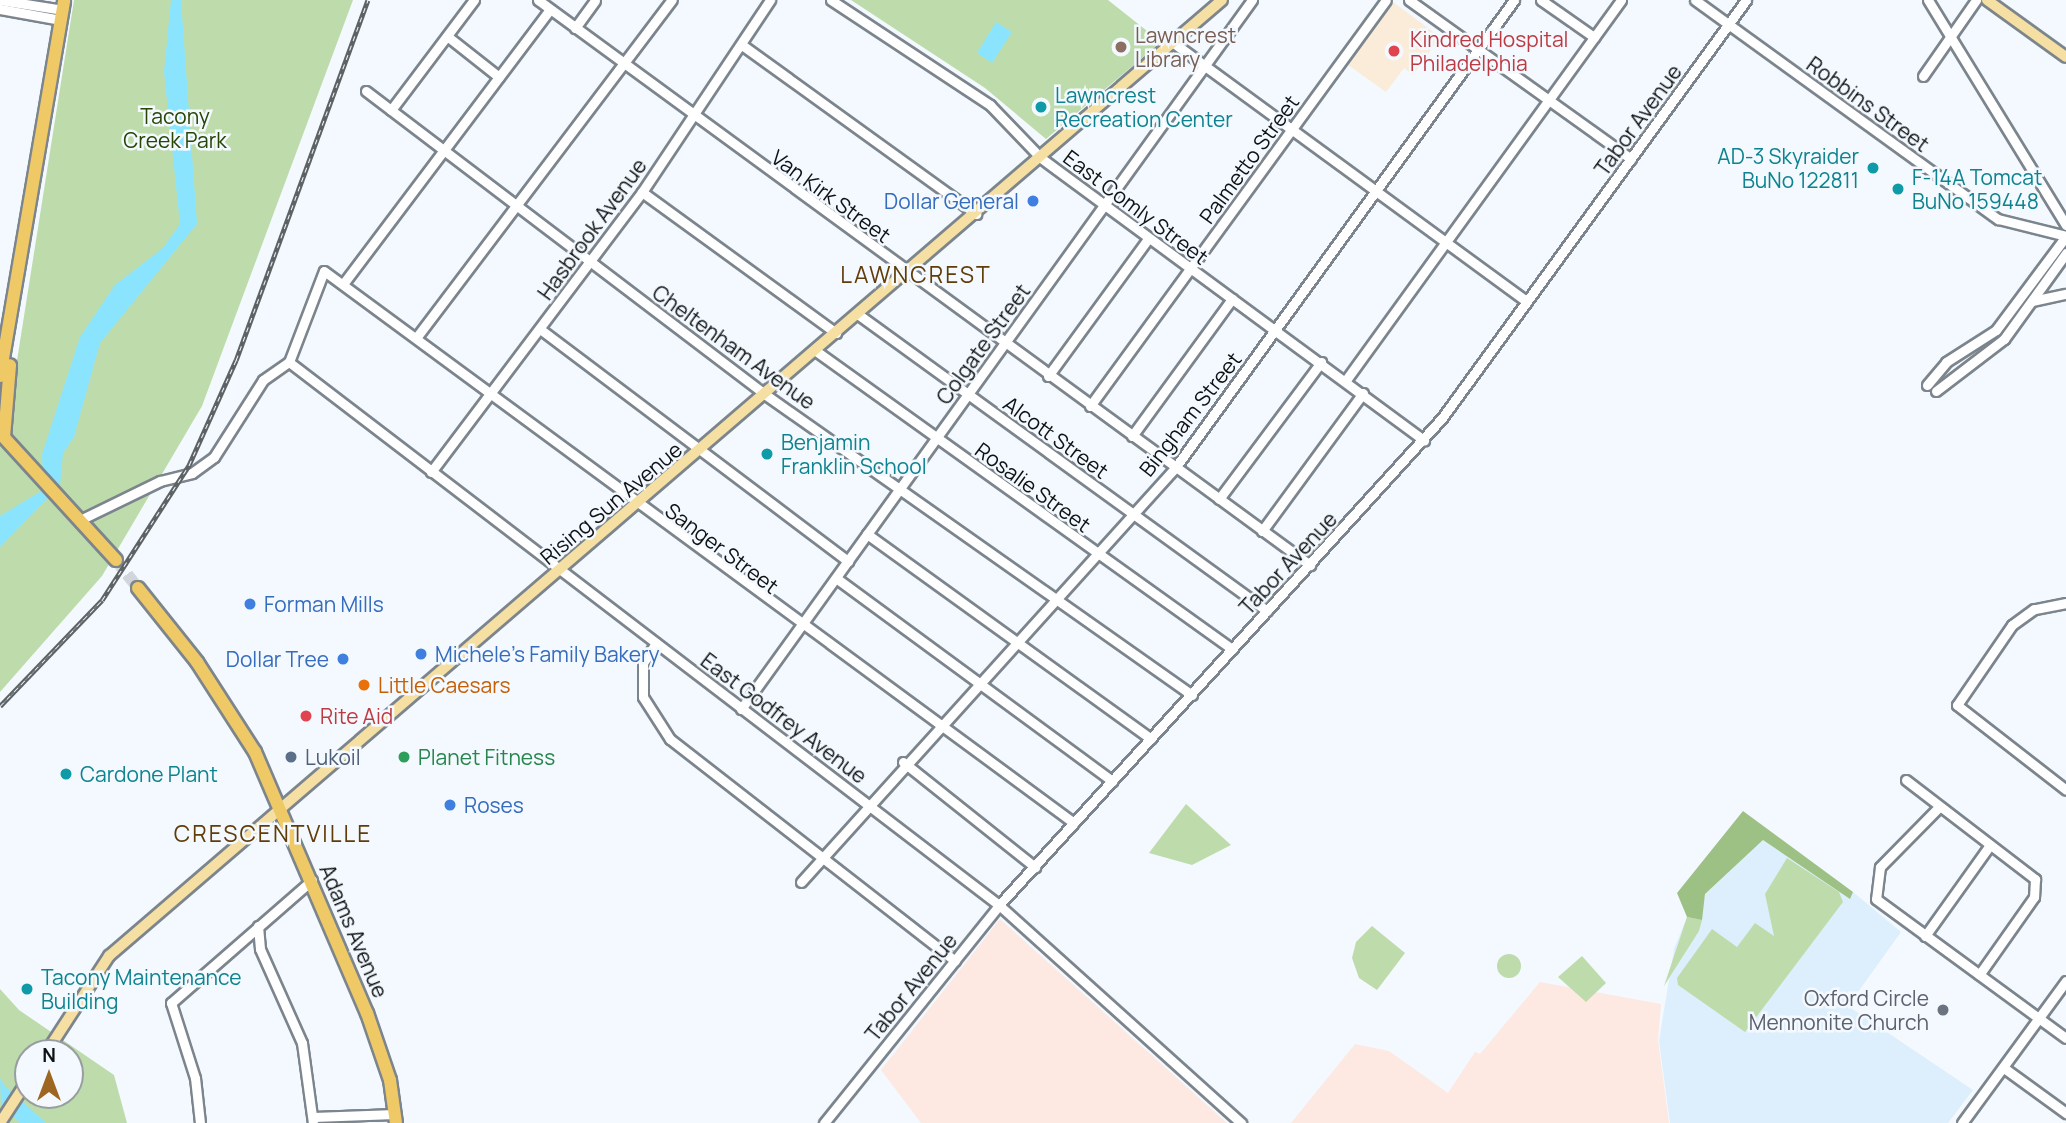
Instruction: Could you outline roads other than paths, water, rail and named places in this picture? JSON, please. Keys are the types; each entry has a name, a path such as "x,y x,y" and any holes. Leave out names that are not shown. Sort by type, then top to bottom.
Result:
{"highway":[{"path":"63,10 18,302 1,436 59,493 116,560"},
{"path":"0,376 18,302"},
{"name":"Adams Avenue","path":"138,588 214,685 282,811 377,1042 395,1118"}],"main road":[{"name":"Rising Sun Avenue","path":"55,1039 109,956 702,452 1223,0"},
{"path":"1987,0 2066,57"},
{"path":"1,1122 14,1101"}],"street":[{"path":"0,0 63,10"},
{"path":"390,110 474,0"},
{"name":"Van Kirk Street","path":"538,0 693,118 1310,565"},
{"path":"575,28 596,0"},
{"path":"416,338 673,0"},
{"name":"Hasbrook Avenue","path":"431,472 642,192 770,0"},
{"name":"East Comly Street","path":"831,0 990,105 1041,158 1424,440"},
{"name":"Colgate Street","path":"741,709 798,626 903,486 1252,0"},
{"name":"Palmetto Street","path":"1090,406 1386,0"},
{"path":"1409,0 1631,159"},
{"name":"Bingham Street","path":"801,882 903,762 1093,552 1175,468 1514,0"},
{"path":"1541,0 1594,37"},
{"path":"1346,380 1621,0"},
{"name":"Robbins Street","path":"1695,0 1998,219 2036,231 2066,236"},
{"name":"Tabor Avenue","path":"824,1123 999,905 1424,440 1746,0"},
{"path":"1928,0 1949,39 2066,225"},
{"path":"1923,76 1976,0"},
{"path":"0,9 63,10"},
{"path":"343,284 551,9"},
{"path":"447,36 499,77"},
{"path":"1175,44 1291,132 1527,302"},
{"path":"742,45 976,214"},
{"name":"Cheltenham Avenue","path":"366,91 766,396 903,486 1192,695"},
{"path":"642,192 836,333"},
{"path":"1927,385 1946,362 1996,330 2066,236"},
{"path":"1048,376 1148,239"},
{"path":"1936,391 2004,339 2066,253"},
{"name":"Sanger Street","path":"289,362 320,271 343,284 416,338 798,626 1074,823"},
{"path":"2031,301 2066,295"},
{"path":"1132,436 1232,299"},
{"name":"Alcott Street","path":"859,315 1267,611"},
{"path":"540,329 848,561"},
{"name":"Rosalie Street","path":"816,351 1231,649"},
{"path":"82,519 202,467 263,380 289,362"},
{"name":"East Godfrey Avenue","path":"289,362 999,905 1241,1123"},
{"path":"1219,499 1321,362"},
{"path":"1262,531 1363,393"},
{"path":"867,534 1151,739"},
{"path":"836,578 1112,781"},
{"path":"2066,603 2034,609 2012,625 1957,705 2066,790"},
{"path":"656,643 641,677 649,714 670,739 955,961"},
{"path":"903,762 1035,867"},
{"path":"1906,780 1938,808 2035,879 2034,897 1979,975"},
{"path":"1938,808 1876,874 1881,904 2066,1038"},
{"path":"1925,936 1990,845"},
{"path":"200,1123 171,1003 312,880"},
{"path":"258,926 260,950 295,1019 313,1120 395,1118"},
{"path":"238,944 260,950"},
{"path":"1978,1123 1965,1119 2066,981"},
{"path":"2004,1068 2066,1113"}],"water":[{"path":"171,0 181,0 197,224 100,343 74,437 63,453 60,486 0,547 0,516 43,490 42,454 80,337 115,285 163,248 180,224 164,72"},
{"path":"996,22 1012,32 992,63 977,53"},
{"path":"0,1078 14,1094 14,1109 30,1109 46,1123 20,1123 1,1105"}],"tunnel":[{"path":"116,560 138,588"}],"railway":[{"path":"0,706 102,600 189,465 236,360 368,0"}],"place":[{"name":"Lawncrest Library","path":"1121,47"},
{"name":"Kindred Hospital Philadelphia","path":"1394,51"},
{"name":"Lawncrest Recreation Center","path":"1041,107"},
{"name":"AD-3 Skyraider BuNo 122811","path":"1873,168"},
{"name":"F-14A Tomcat BuNo 159448","path":"1898,189"},
{"name":"Dollar General","path":"1033,201"},
{"name":"Benjamin Franklin School","path":"767,454"},
{"name":"Forman Mills","path":"250,604"},
{"name":"Michele's Family Bakery","path":"421,654"},
{"name":"Dollar Tree","path":"343,659"},
{"name":"Little Caesars","path":"364,685"},
{"name":"Rite Aid","path":"306,716"},
{"name":"Lukoil","path":"291,757"},
{"name":"Planet Fitness","path":"404,757"},
{"name":"Cardone Plant","path":"66,774"},
{"name":"Roses","path":"450,805"},
{"name":"Tacony Maintenance Building","path":"27,989"},
{"name":"Oxford Circle Mennonite Church","path":"1943,1010"}],"district":[{"name":"LAWNCREST","path":"916,274"},
{"name":"CRESCENTVILLE","path":"273,833"}],"park label":[{"name":"Tacony Creek Park","path":"175,128"}]}
